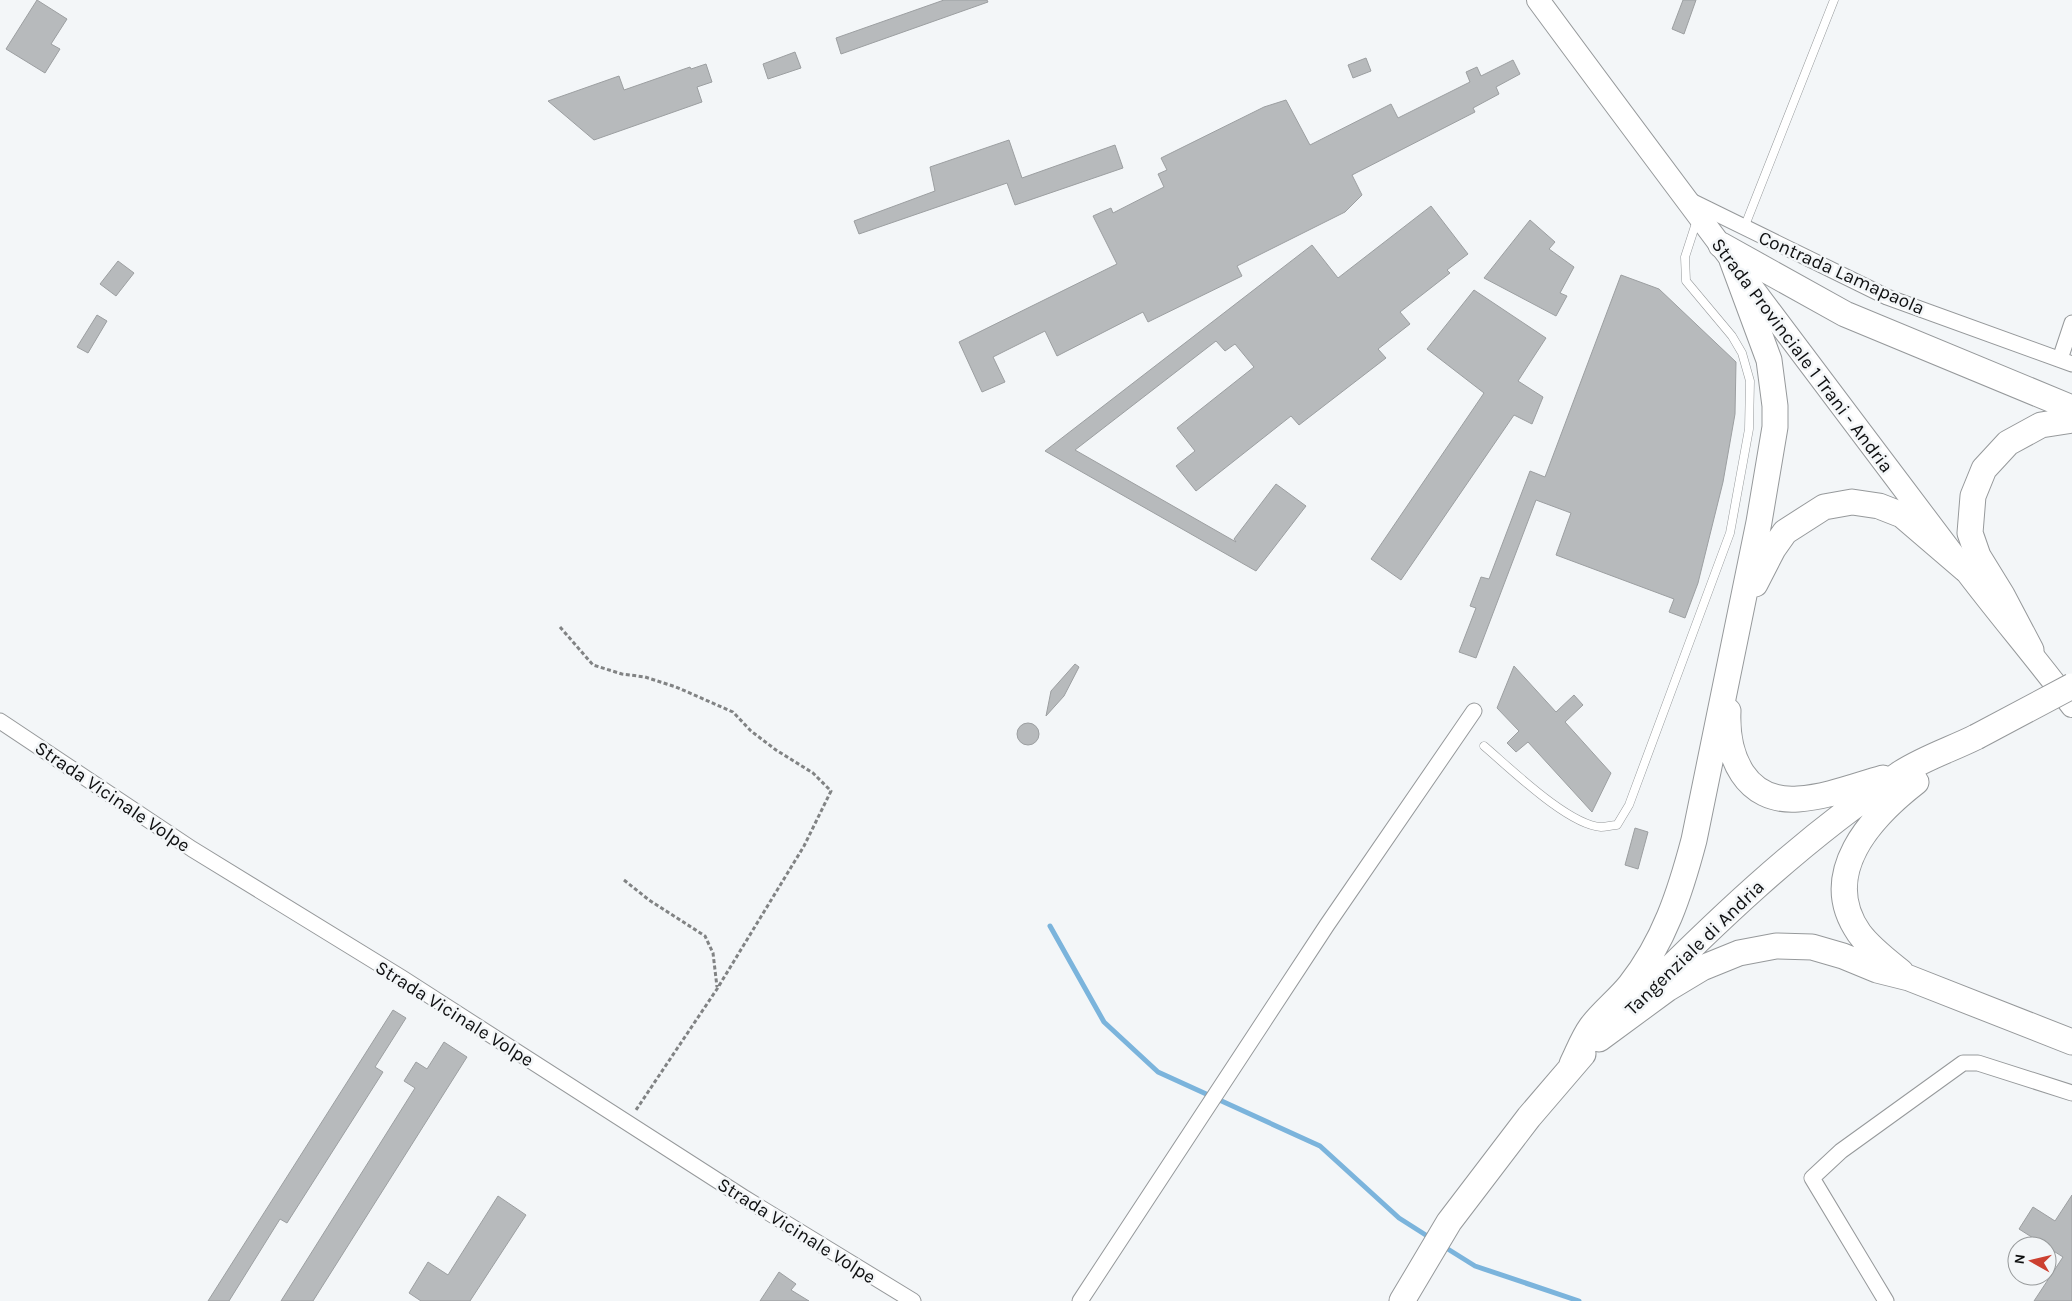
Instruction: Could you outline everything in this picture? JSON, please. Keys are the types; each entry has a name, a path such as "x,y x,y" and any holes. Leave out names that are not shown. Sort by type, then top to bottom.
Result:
{"main road":[{"name":"Strada Provinciale 1 Trani - Andria","path":"1538,0 1964,569 2031,650 2072,706"},
{"path":"1727,253 1845,314 2072,408"},
{"path":"1572,1064 1590,1028 1629,986 1665,929 1681,890 1694,840 1729,674 1773,447 1775,406 1768,360 1727,253"},
{"path":"2031,650 2002,595 1978,556 1970,533 1973,496 1984,469 2008,443 2040,425 2072,420"},
{"path":"1742,608 1773,549 1786,532 1824,508 1852,502 1879,506 1902,515 1964,569"},
{"path":"1729,674 1728,729 1734,760 1742,776 1768,795 1796,800 1824,796 1903,772"},
{"name":"Tangenziale di Andria","path":"1402,1301 1426,1257 1449,1222 1572,1064 1684,953 1752,889 1849,811 1903,772 1976,737 2072,686"},
{"path":"1909,978 1879,955 1859,932 1850,915 1846,898 1844,884 1846,871 1854,849 1872,823 1892,801 1952,749"},
{"path":"1599,1039 1667,989 1702,968 1739,953 1776,946 1812,947 1909,978 2072,1042"}],"street":[{"name":"Contrada Lamapaola","path":"1684,197 1887,297 2066,362 2072,323"},
{"path":"1080,1301 1327,925 1474,711"},
{"name":"Strada Vicinale Volpe","path":"0,721 192,849 402,978 743,1197 913,1301"},
{"path":"1886,1301 1812,1178 1841,1151 1963,1062 1978,1063 2072,1093"}],"lane":[{"path":"1744,228 1834,0"},
{"path":"1484,746 1572,817 1600,827 1617,825 1629,805 1730,532 1749,429 1750,381 1742,353 1732,336 1686,281 1685,257 1698,216"}],"path":[{"path":"560,627 593,666 622,674 645,677 676,687 734,712 757,736 813,774 831,791 804,846 717,989 628,1123"},
{"path":"624,880 649,900 705,936 713,953 717,989"}],"building":[{"path":"37,0 67,19 51,44 60,49 45,73 6,49"},
{"path":"944,0 987,0 988,2 841,54 836,38"},
{"path":"1683,0 1696,0 1684,34 1672,29"},
{"path":"795,52 801,68 768,79 763,64"},
{"path":"1366,58 1371,71 1353,78 1348,65"},
{"path":"1513,60 1520,74 1496,87 1499,94 1473,108 1475,112 1352,175 1362,195 1345,212 1237,266 1242,276 1148,322 1143,312 1057,356 1045,331 993,357 1005,382 982,392 959,342 1117,264 1093,216 1111,208 1113,213 1164,187 1158,174 1167,170 1161,158 1264,107 1286,100 1310,145 1391,104 1398,118 1470,82 1466,72 1477,67 1481,76"},
{"path":"706,64 712,82 697,87 702,102 594,140 548,101 619,76 624,90 690,67 691,69"},
{"path":"1009,140 1022,178 1115,145 1123,168 1015,205 1007,183 859,234 854,221 935,191 930,167"},
{"path":"1431,206 1468,254 1447,270 1450,273 1400,312 1410,324 1378,349 1386,358 1299,425 1291,416 1196,491 1176,466 1195,451 1177,428 1254,367 1235,344 1225,351 1216,341 1075,450 1236,542 1234,539 1276,484 1306,506 1256,571 1045,451 1312,245 1338,278"},
{"path":"1530,220 1555,242 1549,249 1574,267 1560,293 1567,296 1556,316 1484,278"},
{"path":"118,261 134,273 116,296 100,284"},
{"path":"1621,275 1659,289 1736,362 1735,414 1723,482 1698,583 1685,618 1669,612 1674,599 1556,555 1571,513 1536,500 1476,658 1459,652 1476,608 1470,606 1481,577 1489,579 1530,471 1545,477"},
{"path":"1474,290 1546,338 1518,381 1543,397 1532,424 1514,415 1401,580 1371,559 1484,393 1427,349"},
{"path":"97,315 107,321 88,353 77,347"},
{"path":"1075,664 1079,667 1064,696 1046,716 1051,691"},
{"path":"1514,666 1556,712 1574,695 1583,705 1565,722 1611,773 1592,812 1528,742 1516,752 1507,743 1519,731 1497,708"},
{"path":"1028,723 1036,726 1039,734 1036,742 1028,745 1020,742 1017,734 1020,726"},
{"path":"1635,828 1648,832 1638,869 1625,865"},
{"path":"393,1010 406,1018 375,1067 383,1072 287,1223 280,1219 229,1301 208,1301"},
{"path":"444,1042 467,1057 313,1301 281,1301 415,1088 404,1081 416,1062 427,1069"},
{"path":"2072,1195 2072,1301 2034,1301 2044,1286 2057,1286 2057,1266 2063,1257 2057,1253 2057,1236 2030,1236 2019,1229 2033,1207 2055,1221"},
{"path":"498,1196 526,1215 470,1301 421,1301 409,1293 428,1262 448,1275"},
{"path":"779,1272 796,1284 791,1290 809,1301 760,1301"}],"waterway":[{"path":"1050,926 1104,1022 1158,1072 1320,1146 1399,1218 1432,1239"},
{"path":"1443,1246 1475,1266 1579,1301"}]}
